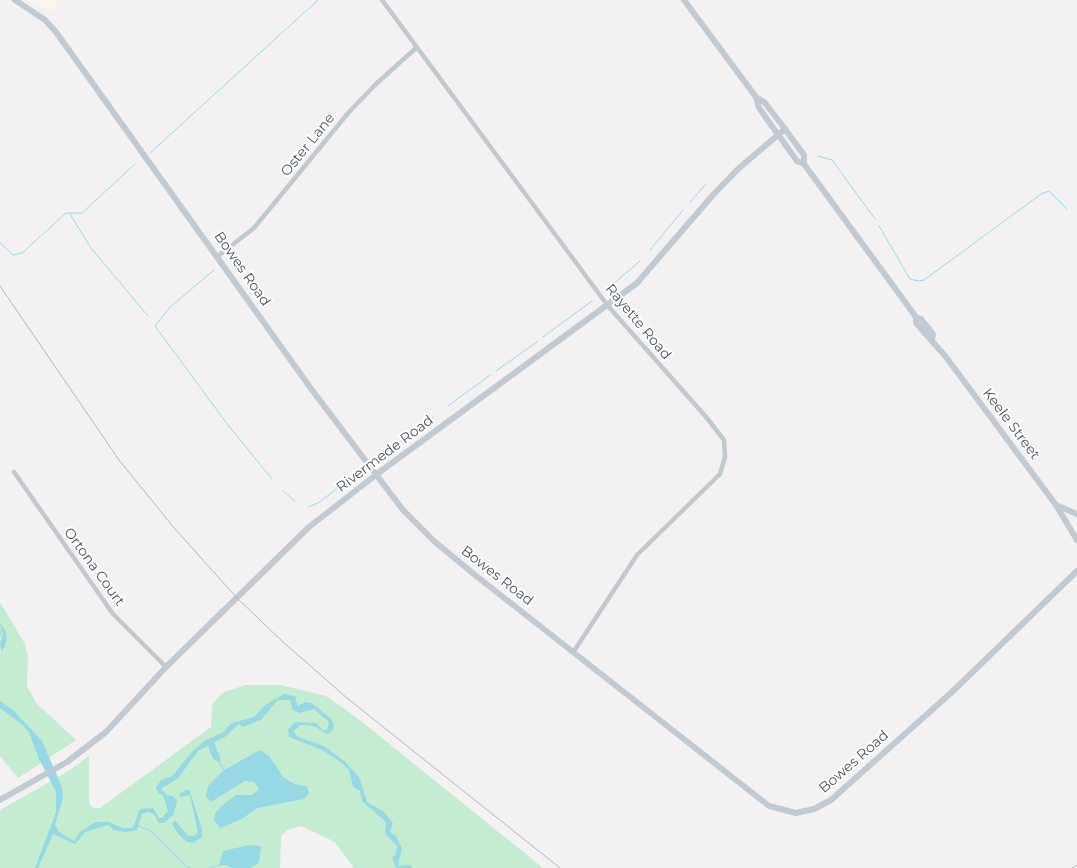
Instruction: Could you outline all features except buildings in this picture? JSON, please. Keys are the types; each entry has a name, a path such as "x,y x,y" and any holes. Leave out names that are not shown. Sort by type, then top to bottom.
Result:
{"street":[{"name":"Bowes Road","path":"15,0 45,20 56,32 312,390 403,510 434,541 475,576 574,651 761,801 787,812 805,812 831,800 953,691 1077,571"},
{"name":"Rayette Road","path":"382,0 608,306 721,434 725,445 725,458 720,474 714,482 637,555 574,651"},
{"name":"Keele Street","path":"684,0 756,97 765,103 804,154 804,164"},
{"name":"Oster Lane","path":"218,256 254,228 350,112 377,83 416,48"},
{"name":"Keele Street","path":"756,97 759,108 797,161 804,164 916,317 916,323 927,338 932,339 1056,505 1077,540"},
{"name":"Rivermede Road","path":"0,800 81,752 106,732 166,667 309,528 377,474 608,306 648,272 712,196 785,129"},
{"name":"Ortona Court","path":"14,472 113,614 166,667"},
{"path":"1056,505 1077,514"},
{"path":"1069,524 1077,527"}],"shaded area":[{"path":"27,0 59,0 51,11"}],"green space":[{"path":"0,602 25,644 28,656 27,686 36,703 76,740 18,778 0,756"},
{"path":"245,685 281,685 326,696 361,721 543,868 354,868 335,842 301,826 287,830 281,836 280,868 0,868 0,810 67,772 89,756 89,803 93,808 100,808 211,727 212,705 222,693"}],"water":[{"path":"0,623 6,632 7,640 2,652 0,644 3,635"},
{"path":"284,694 295,696 298,706 305,702 312,703 331,719 334,725 333,730 327,734 314,726 301,725 293,731 298,737 324,746 344,761 359,777 367,802 383,811 393,823 390,832 396,836 402,848 398,866 410,865 412,868 396,868 392,857 395,856 397,846 385,834 386,822 362,801 360,791 353,787 349,770 322,750 289,737 288,729 295,722 316,723 323,730 327,730 329,722 314,709 299,713 293,710 290,700 278,700 261,720 243,727 239,724 225,737 214,742 221,760 219,762 213,759 208,746 198,751 178,778 161,789 167,795 173,796 177,801 174,814 164,823 159,823 154,814 148,812 142,814 137,830 126,832 114,830 108,825 85,832 75,844 53,834 38,868 35,868 56,812 56,792 39,759 29,733 23,725 0,708 0,701 13,710 42,741 62,787 63,798 55,825 59,832 74,841 80,832 95,822 109,822 123,828 133,828 140,809 153,808 159,818 162,818 168,811 163,795 158,793 156,788 161,780 171,777 194,750 206,740 222,733 232,723 254,717 264,706"},
{"path":"260,750 269,756 284,778 295,784 307,786 309,793 304,799 257,808 242,819 220,828 214,820 215,814 221,806 236,795 252,795 259,789 254,782 245,781 211,802 206,797 208,786 224,770"},
{"path":"189,789 202,829 202,837 193,843 187,842 179,835 172,824 175,820 187,835 194,836 198,833 190,795 180,797 179,794"},
{"path":"249,845 261,846 259,862 256,865 249,868 231,868 227,865 219,866 223,851"}],"waterway":[{"path":"150,153 318,0"},
{"path":"818,156 832,160 875,219"},
{"path":"0,243 13,255 22,253 66,213 82,213 135,164"},
{"path":"690,202 706,184"},
{"path":"879,226 910,279 919,281 924,280 1041,194 1049,191 1067,209"},
{"path":"650,250 683,210"},
{"path":"70,214 91,248 148,316"},
{"path":"604,292 640,261"},
{"path":"214,270 170,307 155,326 228,425 272,479"},
{"path":"543,337 592,301"},
{"path":"496,371 538,341"},
{"path":"448,406 490,375"},
{"path":"378,458 433,417"},
{"path":"308,507 318,503 362,470"},
{"path":"283,491 295,501"},
{"path":"0,630 3,640"},
{"path":"219,762 224,770"},
{"path":"138,826 151,831 187,867 191,868"},
{"path":"209,868 219,865"}],"railway":[{"path":"0,286 119,460 175,529 237,598 283,642 347,698 560,868"},
{"path":"1072,868 1077,865"}]}
